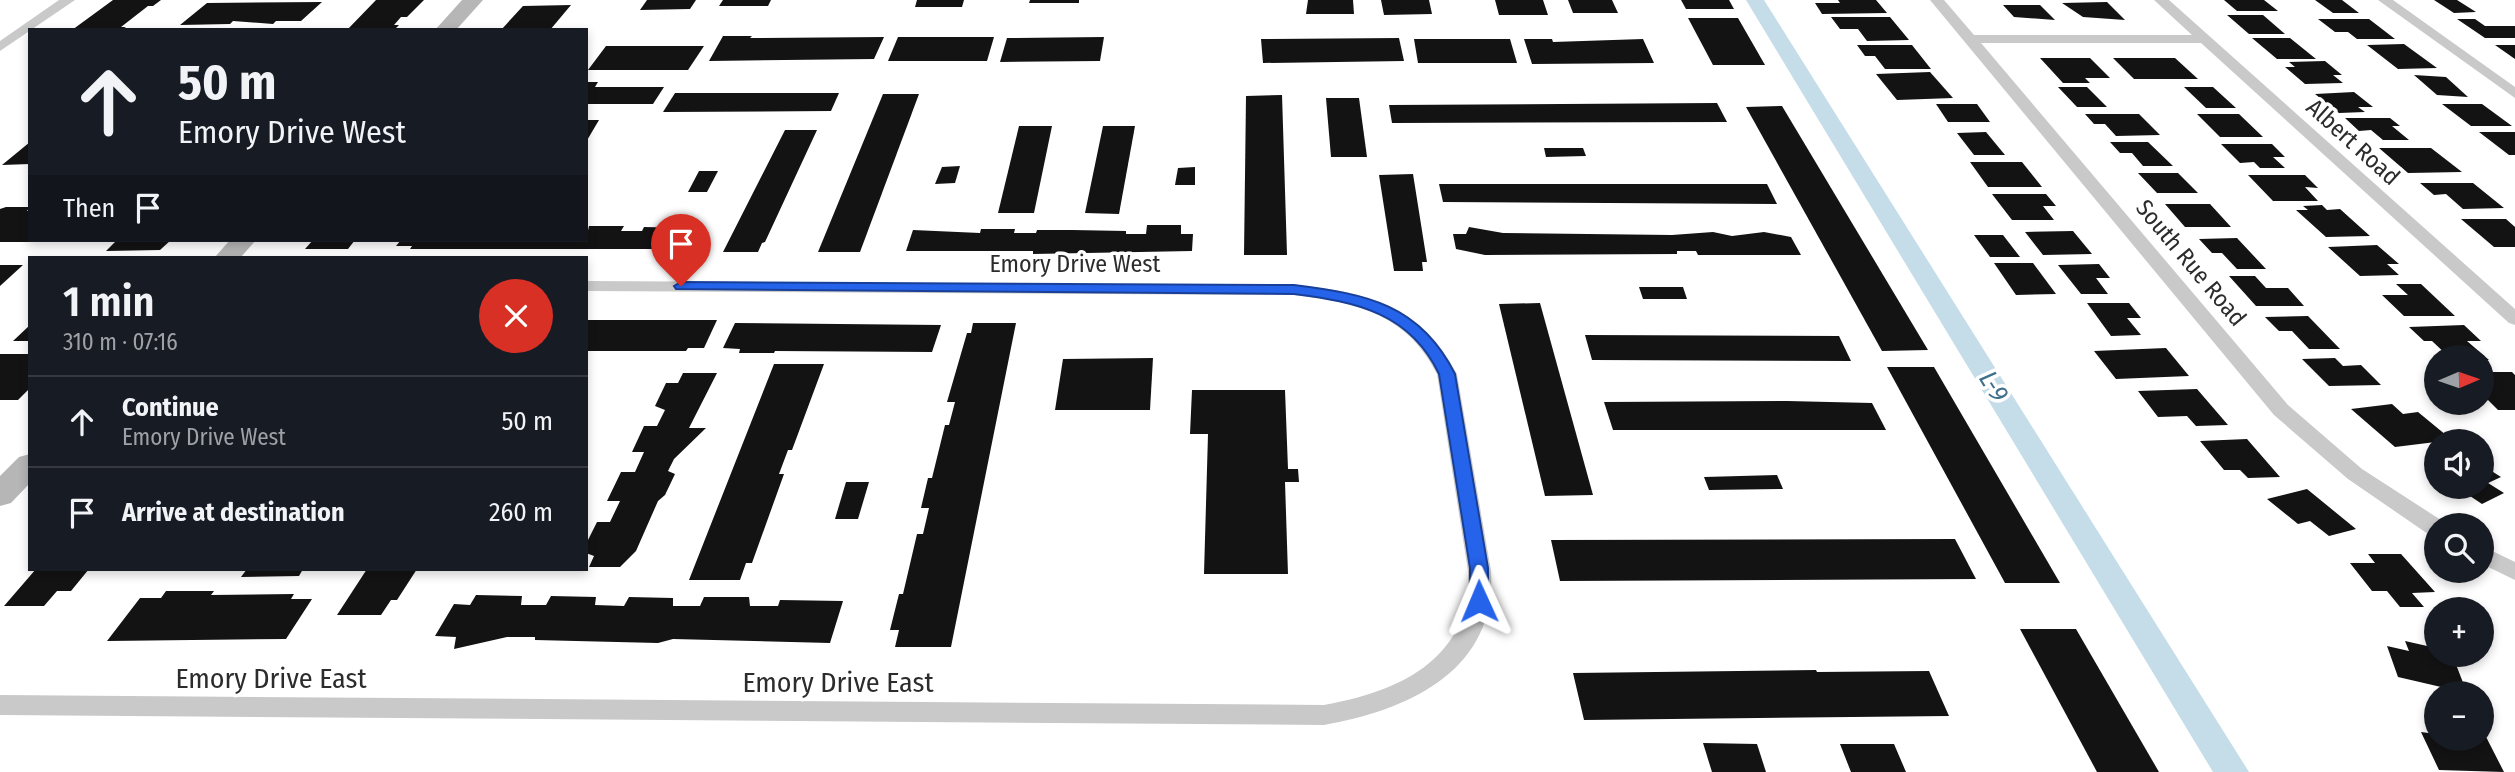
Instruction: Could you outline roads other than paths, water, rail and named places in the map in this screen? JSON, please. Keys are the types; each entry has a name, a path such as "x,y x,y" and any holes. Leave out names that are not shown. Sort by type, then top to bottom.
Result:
{"street":[{"path":"0,47 68,0"},
{"path":"447,28 473,0"},
{"name":"South Rue Road","path":"1937,0 2281,410 2355,474 2424,520"},
{"name":"Albert Road","path":"2161,0 2515,319"},
{"path":"2385,0 2515,94"},
{"path":"1969,39 2204,39"},
{"path":"228,256 242,242"},
{"name":"Emory Drive West","path":"588,286 1294,289 1329,292 1362,300 1392,313 1427,340 1447,374 1460,457"},
{"name":"Emory Drive East","path":"0,705 1275,715 1348,712 1392,699 1430,677 1458,650 1471,626 1479,601 1480,584 1460,457"},
{"path":"0,495 28,466"},
{"path":"2494,561 2515,572"}],"waterway":[{"name":"L-9","path":"1755,0 2232,772"}]}
